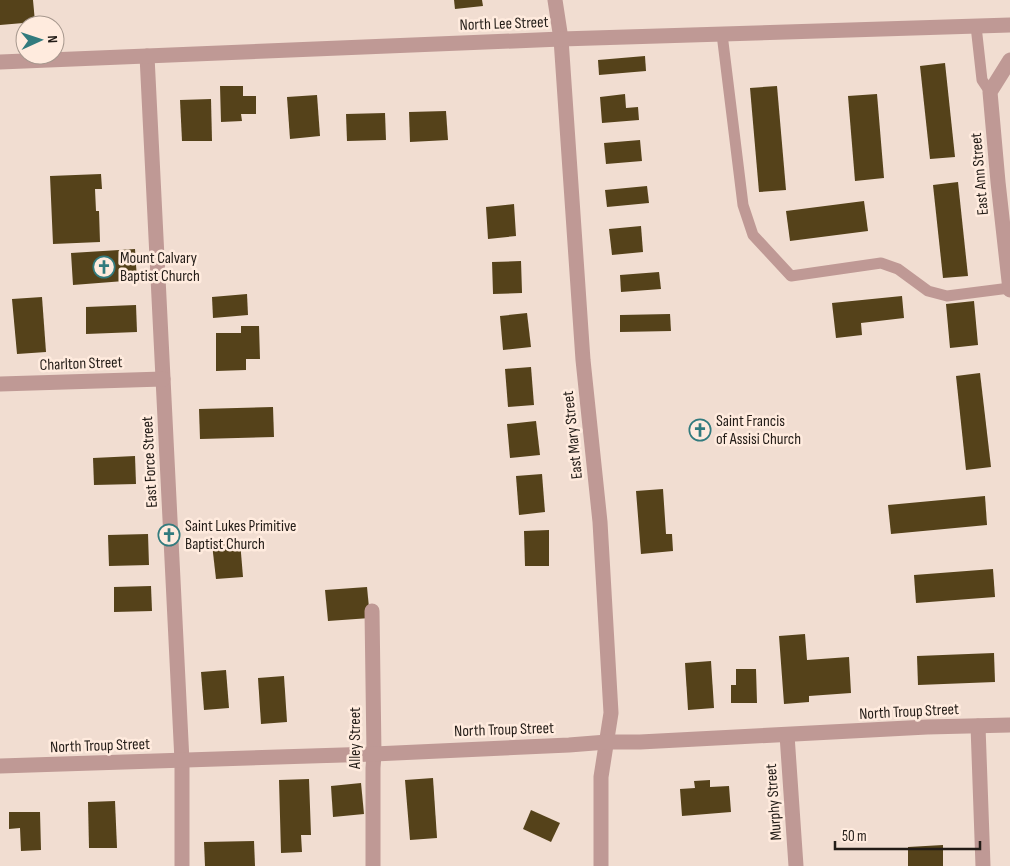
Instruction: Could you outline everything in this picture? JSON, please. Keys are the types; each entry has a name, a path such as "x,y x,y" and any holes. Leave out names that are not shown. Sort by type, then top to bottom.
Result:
{"street":[{"name":"East Mary Street","path":"556,0 583,360 600,522 611,713 602,777 601,866"},
{"name":"North Lee Street","path":"0,62 560,39 1010,25"},
{"name":"East Force Street","path":"146,56 182,761 182,866"},
{"path":"990,92 1010,60"},
{"name":"East Ann Street","path":"990,92 1010,289"},
{"name":"Charlton Street","path":"0,384 163,379"},
{"name":"Alley Street","path":"372,611 373,866"},
{"name":"North Troup Street","path":"0,766 374,754 928,727 1010,725"},
{"path":"978,726 983,866"},
{"name":"Murphy Street","path":"787,735 796,866"}],"lane":[{"path":"976,26 982,80 990,92"},
{"path":"722,34 743,205 753,235 791,276 880,262 898,268 928,291 947,296 1010,289"}],"building":[{"path":"0,0 33,0 34,15 15,15 15,24 0,25"},
{"path":"454,0 482,0 483,6 455,9"},
{"path":"645,56 646,71 599,75 598,60"},
{"path":"945,63 955,157 930,159 920,66"},
{"path":"220,86 243,86 243,96 256,96 256,114 241,114 242,121 221,122"},
{"path":"777,86 786,190 759,192 750,88"},
{"path":"625,94 626,108 638,107 639,120 602,123 600,97"},
{"path":"877,94 884,178 855,181 848,96"},
{"path":"317,95 320,136 290,139 287,97"},
{"path":"211,99 212,141 182,141 180,100"},
{"path":"446,111 448,140 410,142 409,112"},
{"path":"385,113 386,140 347,141 346,114"},
{"path":"640,140 642,161 606,164 604,143"},
{"path":"101,174 102,189 95,189 96,211 99,211 100,242 53,244 50,176"},
{"path":"958,182 968,276 943,278 933,185"},
{"path":"647,186 649,203 607,207 605,190"},
{"path":"864,201 868,231 790,241 786,211"},
{"path":"514,204 516,236 488,239 486,207"},
{"path":"641,226 643,252 612,255 609,229"},
{"name":"Mount Calvary Baptist Church","path":"135,249 137,280 73,285 71,253"},
{"path":"521,261 522,293 493,294 492,262"},
{"path":"659,272 661,289 621,292 620,275"},
{"path":"247,294 248,315 213,318 212,297"},
{"path":"902,296 904,318 861,323 862,335 836,338 832,303"},
{"path":"42,297 46,352 17,354 12,299"},
{"path":"974,301 978,345 950,348 946,304"},
{"path":"136,305 137,332 86,334 86,307"},
{"path":"527,313 531,347 503,350 500,316"},
{"path":"670,314 671,331 620,332 620,315"},
{"path":"241,326 259,326 260,359 246,359 246,370 216,371 216,333 241,333"},
{"path":"531,367 534,405 508,407 505,369"},
{"path":"980,373 991,467 966,470 956,376"},
{"path":"273,407 274,437 200,439 199,409"},
{"path":"536,421 540,455 510,458 507,424"},
{"path":"135,456 136,484 94,485 93,458"},
{"path":"542,474 545,512 519,515 516,476"},
{"path":"663,489 666,534 672,534 673,551 641,554 636,491"},
{"path":"985,496 987,525 891,534 888,505"},
{"path":"549,530 549,566 525,566 524,531"},
{"path":"148,534 149,565 109,566 108,535"},
{"path":"240,541 243,577 216,579 212,544"},
{"path":"993,569 995,597 916,603 914,575"},
{"path":"151,586 152,611 114,612 114,587"},
{"path":"367,587 370,618 328,621 325,590"},
{"path":"805,634 807,660 849,657 851,693 809,696 809,702 784,704 779,636"},
{"path":"994,653 995,682 918,685 917,656"},
{"path":"711,661 714,708 688,710 685,663"},
{"path":"736,669 756,669 757,703 731,703 731,685 736,685"},
{"path":"226,670 229,708 204,710 201,672"},
{"path":"284,676 287,722 261,724 258,678"},
{"path":"433,778 437,838 410,840 405,780"},
{"path":"309,779 311,835 301,835 302,852 281,853 279,780"},
{"path":"710,780 710,787 729,786 731,812 682,816 680,789 695,788 694,781"},
{"path":"361,783 364,814 333,817 331,786"},
{"path":"115,801 117,848 89,848 88,802"},
{"path":"531,810 560,823 551,842 523,829"},
{"path":"9,812 40,812 41,850 21,851 20,828 9,829"},
{"path":"254,841 255,866 205,866 204,842"},
{"path":"943,845 943,866 908,866 908,847"}],"place":[{"name":"Mount Calvary Baptist Church","path":"104,267"},
{"name":"Saint Francis of Assisi Church","path":"700,430"},
{"name":"Saint Lukes Primitive Baptist Church","path":"169,535"}]}
